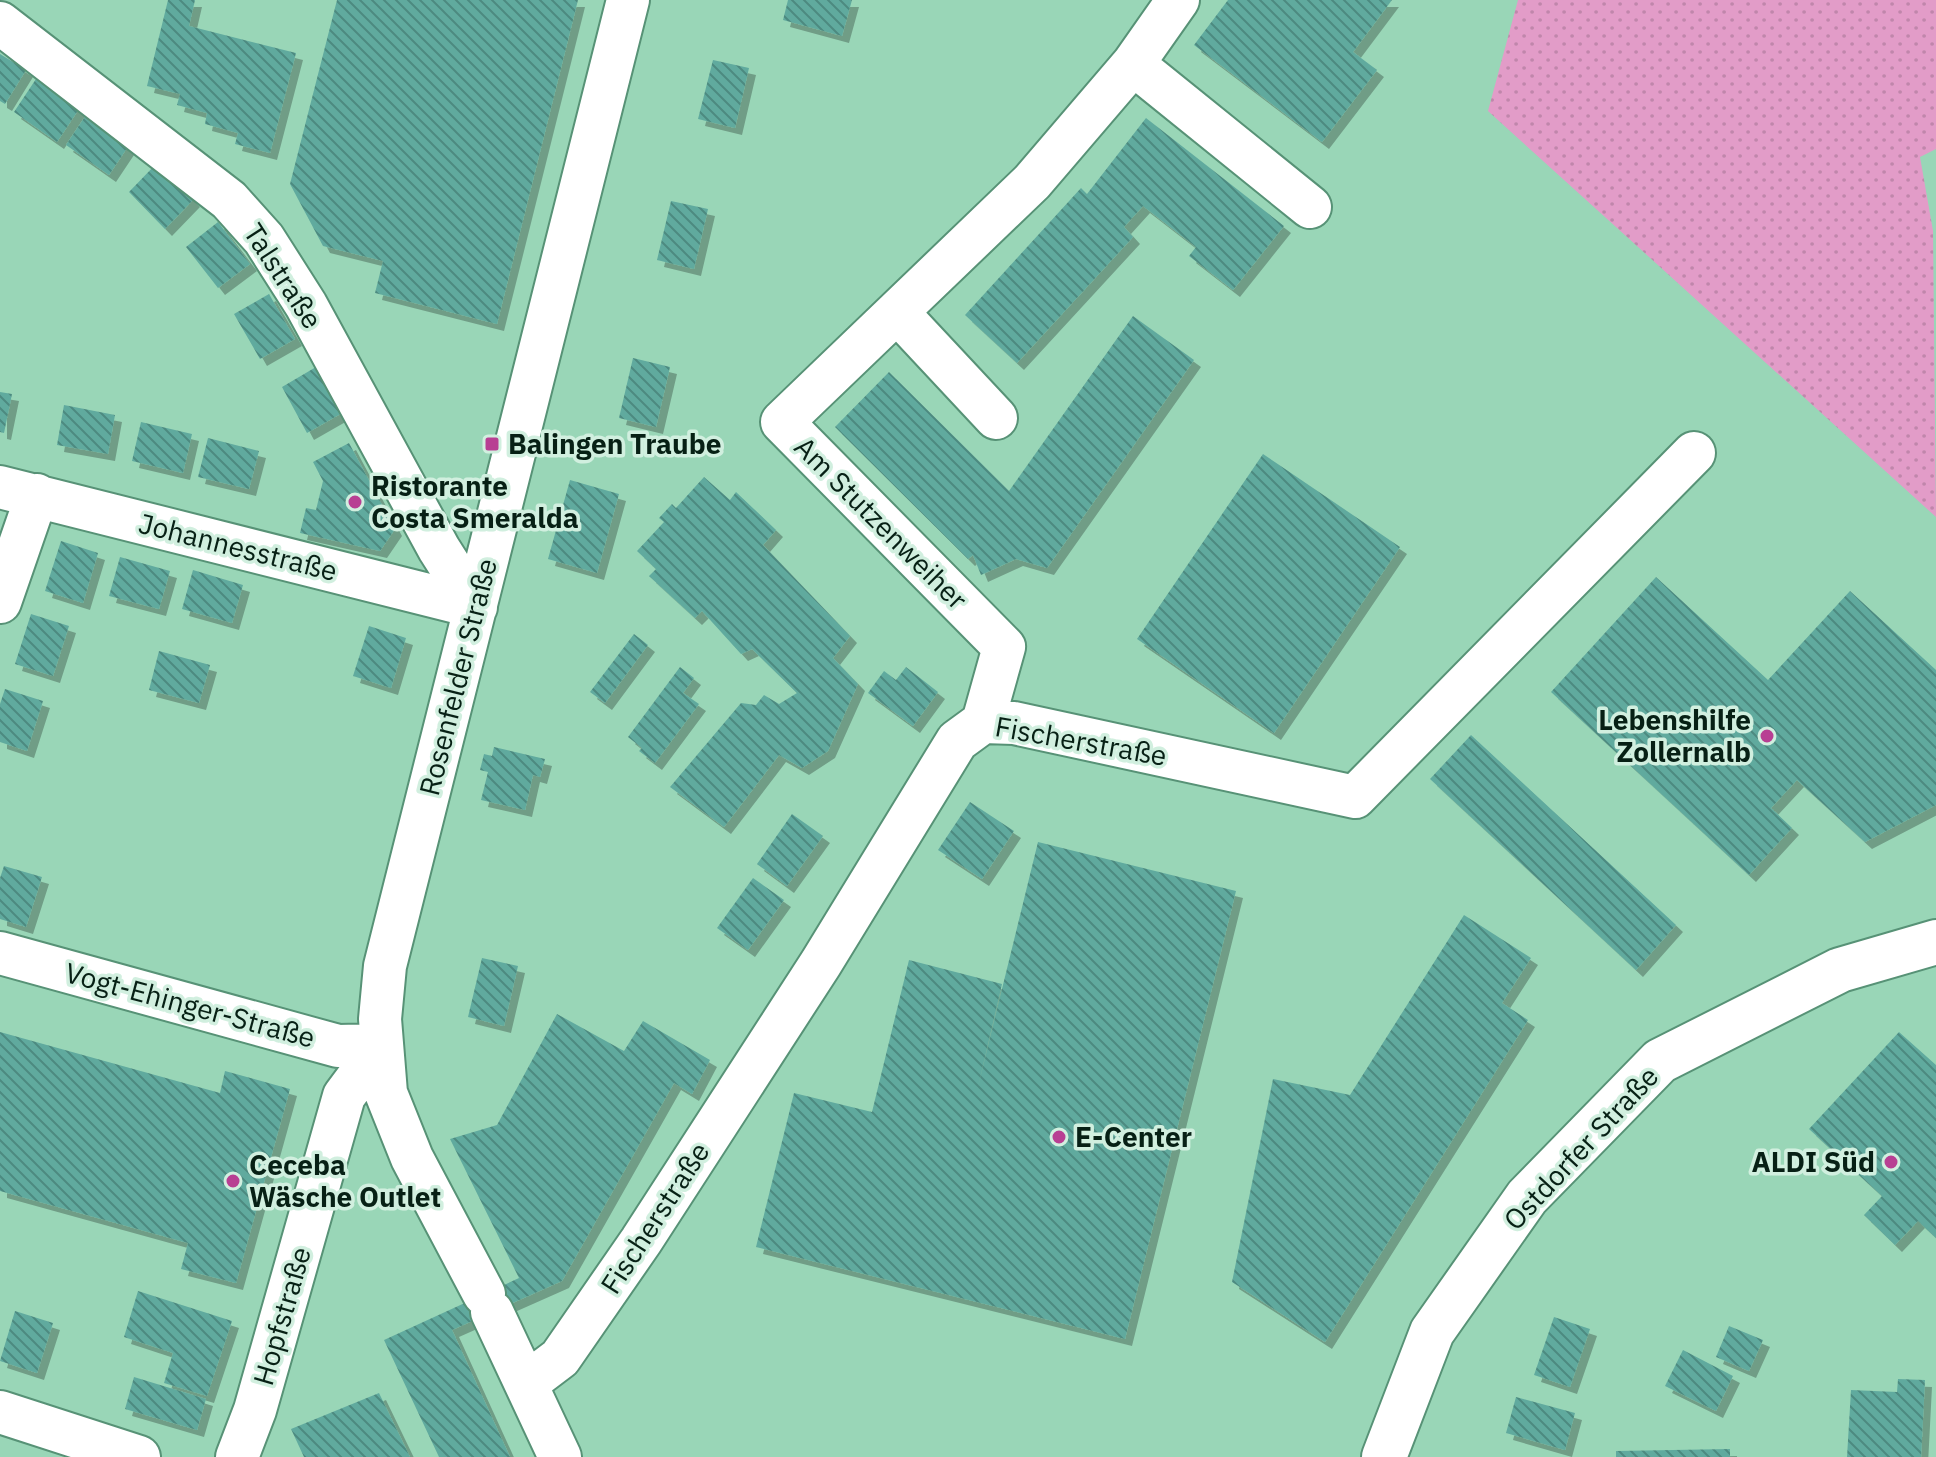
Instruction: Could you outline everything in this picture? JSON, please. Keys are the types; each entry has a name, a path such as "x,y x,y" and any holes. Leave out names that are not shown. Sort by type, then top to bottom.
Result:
{"main road":[{"name":"Ostdorfer Straße","path":"1384,1457 1432,1332 1527,1197 1660,1061 1840,970 1936,942"}],"street":[{"name":"Rosenfelder Straße","path":"560,1457 488,1303 412,1158 386,1093 380,1019 385,966 628,0"},
{"name":"Am Stutzenweiher","path":"983,722 1004,647 782,422 1032,182 1133,64 1178,0"},
{"name":"Talstraße","path":"0,23 229,200 264,239 306,305 439,549 476,607"},
{"path":"1133,64 1310,207"},
{"path":"897,312 996,418"},
{"name":"Fischerstraße","path":"527,1383 560,1358 588,1320 821,963 957,741 983,722 1014,723 1355,797 1694,453"},
{"name":"Johannesstraße","path":"18,491 476,607"},
{"path":"0,602 18,491"},
{"name":"Vogt-Ehinger-Straße","path":"0,953 338,1046 382,1045"},
{"name":"Hopfstraße","path":"237,1457 255,1410 344,1096 382,1045"},
{"path":"0,1412 139,1457"}],"shaded area":[{"path":"1518,0 1936,0 1936,149 1920,157 1933,231 1936,517 1488,111"}],"building":[{"path":"168,0 195,0 189,26 296,53 270,153 235,144 238,133 205,124 207,113 177,105 180,94 147,86"},
{"path":"337,0 578,0 497,324 375,293 383,261 323,246 290,184"},
{"path":"788,0 852,0 842,36 783,20"},
{"path":"1228,0 1392,0 1353,52 1377,70 1322,142 1194,45"},
{"path":"0,54 26,70 5,104 0,101"},
{"path":"713,60 749,68 735,128 698,119"},
{"path":"36,79 79,109 57,142 14,112"},
{"path":"88,112 131,142 109,175 66,145"},
{"path":"1146,118 1284,226 1233,290 1189,256 1196,247 1143,206 1124,227 1133,237 1017,363 965,315 1081,188 1087,194"},
{"path":"156,164 193,200 165,229 129,192"},
{"path":"671,201 708,209 694,269 657,260"},
{"path":"218,222 250,264 218,288 186,247"},
{"path":"269,294 295,339 260,359 234,314"},
{"path":"1133,316 1194,360 1047,568 1016,559 981,575 973,555 968,559 835,427 889,372 1009,491"},
{"path":"633,358 670,367 656,427 619,418"},
{"path":"316,367 342,413 307,433 282,387"},
{"path":"0,392 12,394 4,433 0,432"},
{"path":"64,405 115,415 108,454 57,445"},
{"path":"141,422 192,434 183,473 132,461"},
{"path":"208,438 259,451 249,489 198,477"},
{"path":"349,443 395,529 380,551 300,533 306,508 316,510 323,481 313,462"},
{"path":"1263,454 1400,547 1274,733 1137,639"},
{"path":"704,477 730,500 736,492 776,530 763,545 850,636 833,658 858,684 828,751 802,768 779,755 724,827 670,787 741,703 756,705 764,695 779,704 797,693 752,649 741,654 702,611 695,618 649,576 656,569 637,551 664,522 659,518 672,504 676,508"},
{"path":"570,480 619,494 597,573 548,559"},
{"path":"61,541 98,553 83,603 45,591"},
{"path":"120,557 170,571 159,609 109,596"},
{"path":"193,570 243,585 232,623 182,609"},
{"name":"Lebenshilfe Zollernalb","path":"1656,577 1768,680 1850,591 1936,670 1936,805 1865,842 1797,780 1771,808 1792,828 1749,875 1551,692"},
{"path":"31,614 69,626 53,676 15,664"},
{"path":"369,626 406,638 391,688 353,676"},
{"path":"634,634 648,645 605,703 590,692"},
{"path":"159,651 210,665 199,703 149,690"},
{"path":"680,667 694,678 683,693 699,704 655,763 639,751 642,748 628,737"},
{"path":"906,667 938,692 913,726 868,693 884,671 896,680"},
{"path":"5,689 43,701 27,751 0,742 0,704"},
{"path":"1471,735 1676,925 1636,970 1430,779"},
{"path":"494,747 545,759 540,777 533,775 525,810 481,800 488,772 480,770 484,754 492,756"},
{"path":"970,802 1014,831 982,879 938,850"},
{"path":"792,814 823,836 787,886 757,864"},
{"path":"1038,842 1236,891 1125,1339 756,1247 794,1093 872,1112 909,960 1002,984 977,1091"},
{"path":"4,866 42,877 26,927 0,919 0,878"},
{"path":"753,878 784,900 748,950 717,928"},
{"path":"1464,915 1531,958 1502,1003 1528,1020 1325,1342 1232,1282 1273,1079 1350,1095"},
{"path":"482,958 518,966 504,1026 468,1017"},
{"path":"557,1014 624,1051 643,1021 710,1060 692,1094 674,1083 562,1281 452,1330 510,1457 439,1457 384,1340 519,1278 450,1139 497,1125"},
{"path":"0,1032 220,1093 225,1071 290,1089 236,1283 181,1269 188,1243 0,1191"},
{"name":"ALDI Süd","path":"1899,1032 1936,1065 1936,1238 1918,1221 1895,1245 1864,1215 1882,1196 1809,1129"},
{"path":"138,1291 232,1321 207,1396 164,1383 173,1353 124,1337"},
{"path":"15,1311 53,1323 37,1373 0,1361"},
{"path":"1554,1317 1590,1329 1570,1387 1534,1375"},
{"path":"1729,1326 1763,1340 1749,1371 1716,1357"},
{"path":"1683,1350 1733,1376 1716,1411 1665,1386"},
{"path":"134,1377 206,1399 197,1430 125,1409"},
{"path":"1898,1379 1925,1380 1921,1457 1847,1457 1851,1390 1897,1392"},
{"path":"379,1393 410,1457 304,1457 291,1429"},
{"path":"1516,1397 1575,1413 1565,1450 1506,1433"},
{"path":"1730,1449 1730,1457 1616,1457 1616,1451"}],"place":[{"name":"Balingen Traube","path":"492,444"},
{"name":"Ristorante Costa Smeralda","path":"355,502"},
{"name":"Lebenshilfe Zollernalb","path":"1767,736"},
{"name":"E-Center","path":"1059,1137"},
{"name":"ALDI Süd","path":"1891,1162"},
{"name":"Ceceba Wäsche Outlet","path":"233,1181"}]}
